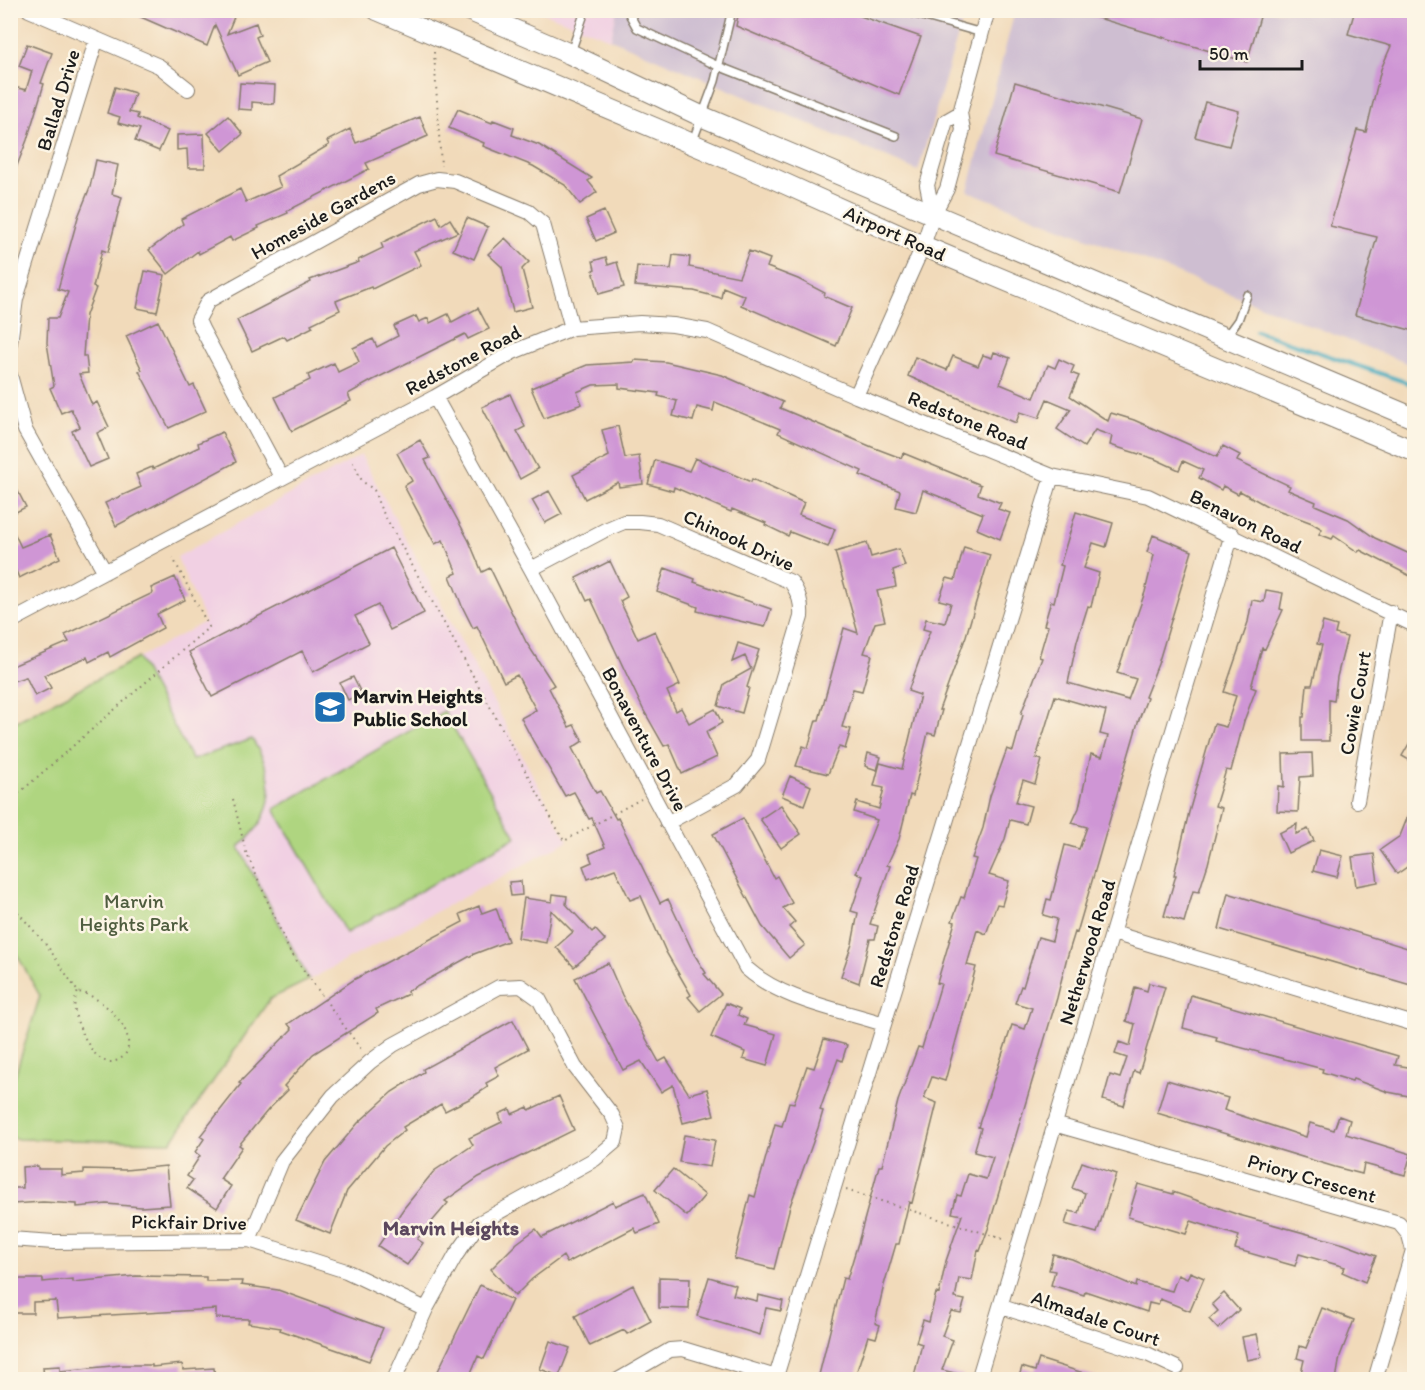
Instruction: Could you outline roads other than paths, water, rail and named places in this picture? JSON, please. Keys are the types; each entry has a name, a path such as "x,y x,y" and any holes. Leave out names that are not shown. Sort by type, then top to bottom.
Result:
{"main road":[{"name":"Airport Road","path":"377,10 923,246 1414,451"},
{"name":"Airport Road","path":"468,10 570,54 701,116 1414,418"},
{"path":"558,87 570,54"},
{"path":"1215,368 1225,339"}],"street":[{"path":"29,10 96,41 159,66 188,89"},
{"path":"856,396 923,246 933,215 947,189 963,130 960,113 987,10"},
{"name":"Ballad Drive","path":"10,343 16,299 96,41"},
{"path":"933,215 927,185 946,121 960,113"},
{"name":"Homeside Gardens","path":"281,477 202,329 198,320 201,312 208,301 419,184 437,179 455,181 529,212 543,224 572,328"},
{"name":"Redstone Road","path":"10,622 435,397 513,352 572,328 640,323 673,325 707,331 856,396 1052,476 775,1378"},
{"path":"10,375 25,430 105,572"},
{"name":"Bonaventure Drive","path":"435,397 531,569 746,968 759,980 784,992 884,1024"},
{"name":"Benavon Road","path":"1052,476 1148,496 1232,534 1414,625"},
{"name":"Chinook Drive","path":"531,569 605,530 624,522 640,522 658,524 791,582 796,590 802,604 801,617 758,760 737,785 667,823"},
{"name":"Netherwood Road","path":"978,1380 1002,1308 1054,1124 1232,534"},
{"name":"Cowie Court","path":"1357,801 1391,612"},
{"path":"1113,933 1414,1024"},
{"path":"249,1240 282,1161 333,1096 370,1062 393,1045 499,987 521,986 539,999 575,1067 612,1115 618,1128 615,1142 606,1152 479,1223 456,1255 426,1309 394,1380"},
{"name":"Priory Crescent","path":"1054,1124 1399,1223 1408,1234 1413,1250 1375,1380"},
{"name":"Pickfair Drive","path":"10,1239 54,1242 249,1240 346,1270 426,1309"},
{"name":"Almadale Court","path":"1002,1308 1148,1354 1178,1368"},
{"path":"618,1380 670,1350 683,1349 775,1378"}],"lane":[{"path":"627,10 637,28 718,66 896,136"},
{"path":"692,146 718,66 732,10"},
{"path":"901,10 982,33"},
{"path":"570,54 585,11"},
{"path":"1225,339 1238,320 1247,295"}],"waterway":[{"path":"1256,331 1414,385"}],"place":[{"name":"Marvin Heights Public School","path":"330,707"}],"district":[{"name":"Marvin Heights","path":"451,1227"}],"park label":[{"name":"Marvin Heights Park","path":"134,912"}]}
